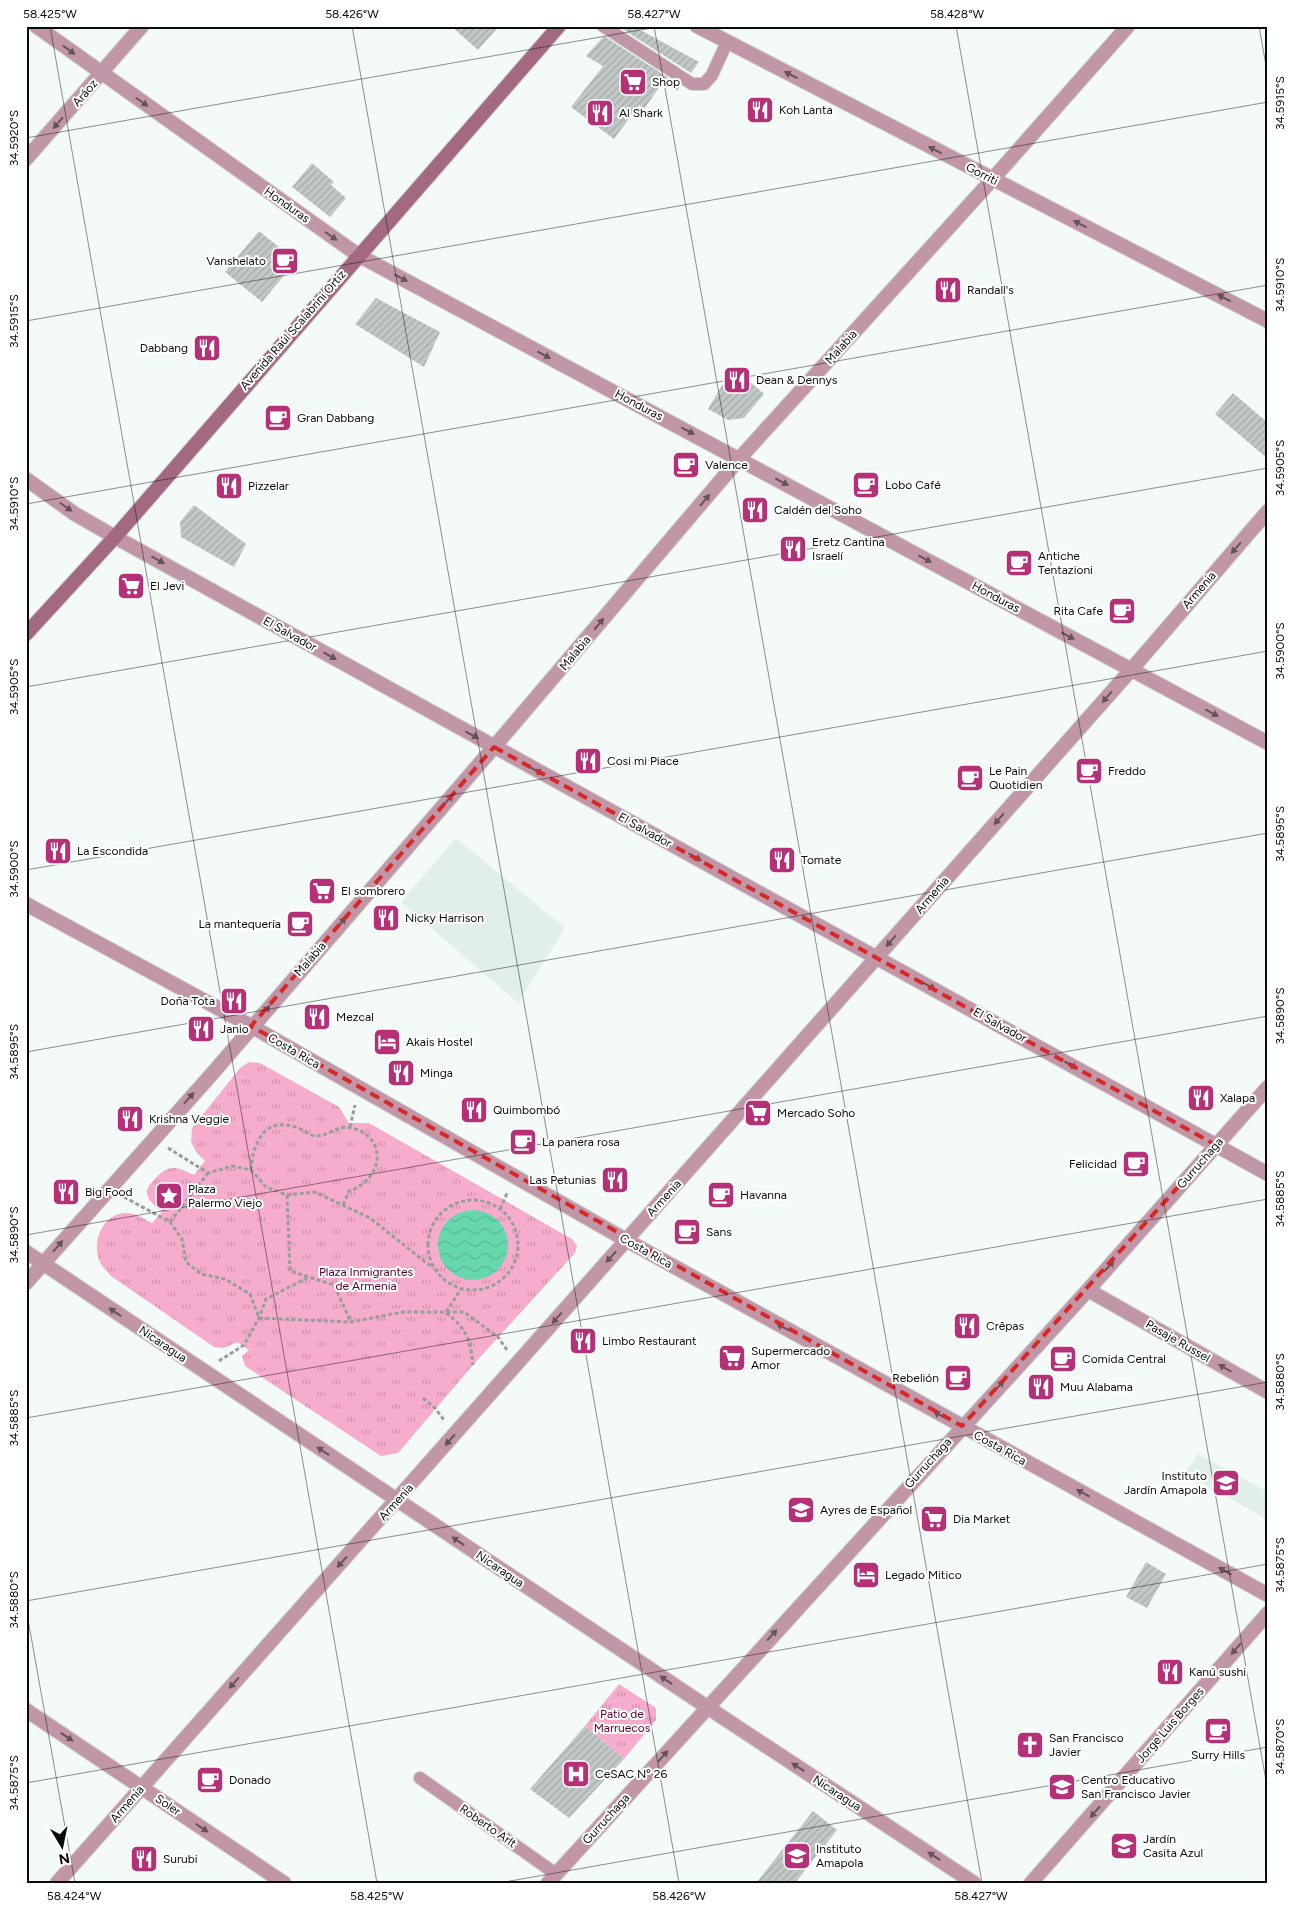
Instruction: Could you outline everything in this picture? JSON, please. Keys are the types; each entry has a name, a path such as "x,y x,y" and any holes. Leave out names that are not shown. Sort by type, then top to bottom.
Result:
{"main road":[{"name":"Avenida Raúl Scalabrini Ortiz","path":"26,634 115,537 358,255 560,26"}],"street":[{"name":"Honduras","path":"36,26 358,255 1268,743"},
{"name":"Aráoz","path":"26,160 142,26"},
{"name":"Gorriti","path":"697,26 1268,321"},
{"name":"Malabia","path":"26,1283 494,747 739,459 993,180 1128,26"},
{"name":"El Salvador","path":"26,479 75,514 115,537 1268,1174"},
{"name":"Armenia","path":"57,1883 1131,670 1268,511"},
{"name":"Costa Rica","path":"26,904 251,1026 626,1240 1268,1595"},
{"name":"Gurruchaga","path":"552,1878 1088,1290 1268,1087"},
{"name":"Nicaragua","path":"26,1252 974,1883"},
{"name":"Pasaje Russel","path":"1088,1290 1268,1392"},
{"name":"Jorge Luis Borges","path":"1031,1883 1268,1612"},
{"name":"Soler","path":"26,1710 284,1883"}],"lane":[{"path":"603,26 692,84 704,84 712,75 727,42"},
{"name":"Roberto Arlt","path":"420,1778 552,1878"}],"path":[{"path":"349,1122 350,1127"},
{"path":"251,1170 255,1143 263,1132 276,1126 289,1125 314,1136 324,1135 336,1128 350,1127 360,1130 375,1146 377,1156 376,1168 370,1179 361,1187 349,1191 343,1205"},
{"path":"153,1139 208,1173"},
{"path":"170,1222 208,1173 232,1166 251,1170 266,1187 287,1194 315,1192 370,1218 433,1268 445,1281 461,1289 479,1290 496,1284 509,1272 517,1256 518,1239 512,1222 500,1209 484,1201 466,1200 450,1206 436,1218 428,1234 428,1251 433,1268"},
{"path":"110,1188 170,1222 182,1239 186,1262 201,1274 225,1279 250,1294 259,1318"},
{"path":"287,1194 290,1271 334,1285 351,1322"},
{"path":"500,1209 505,1201"},
{"path":"204,1371 244,1346 259,1318 266,1299 309,1277"},
{"path":"446,1312 461,1289"},
{"path":"259,1318 351,1322 403,1312 464,1312 498,1337 518,1363"},
{"path":"446,1312 462,1325 470,1343 473,1365"},
{"path":"423,1398 435,1408 455,1435"}],"highlighted area":[{"path":"494,747 1216,1145 962,1426 251,1026"}],"shaded area":[{"path":"456,838 565,928 518,1003 401,902"},
{"name":"Instituto Jardín Amapola","path":"1198,1454 1268,1492 1268,1520 1184,1473"}],"green space":[{"name":"Plaza Inmigrantes de Armenia","path":"249,1062 260,1063 339,1107 349,1123 369,1123 572,1239 577,1246 575,1253 473,1365 398,1453 381,1456 245,1366 242,1356 249,1350 237,1342 224,1348 214,1347 111,1276 102,1266 98,1256 97,1248 100,1231 110,1218 118,1214 129,1213 152,1223 162,1212 148,1197 147,1190 149,1186 163,1171 172,1168 177,1168 194,1175 205,1161 197,1153 191,1142 192,1128 240,1068"},
{"name":"Patio de Marruecos","path":"619,1684 656,1708 656,1720 624,1759 585,1726"}],"water":[{"path":"466,1210 480,1210 493,1216 502,1225 508,1238 506,1258 498,1270 480,1280 466,1280 453,1274 444,1265 438,1252 438,1238 444,1225 453,1216"}],"building":[{"path":"451,26 499,26 478,50"},
{"path":"618,26 633,26 699,62 691,73"},
{"path":"604,36 681,86 677,91 663,82 644,109 639,105 614,139 571,107 603,66 586,56"},
{"path":"312,163 334,182 331,185 346,198 330,217 292,187"},
{"path":"259,231 296,261 262,302 225,272"},
{"path":"376,298 440,332 424,367 355,324"},
{"name":"Dean & Dennys","path":"733,367 764,394 744,418 728,420 708,409"},
{"path":"1233,393 1268,423 1268,459 1215,414"},
{"path":"194,505 246,544 234,567 181,537 180,522"},
{"path":"1146,1562 1166,1574 1147,1608 1126,1597"},
{"name":"CeSAC Nº 26","path":"585,1726 624,1759 569,1818 530,1789"},
{"name":"Instituto Amapola","path":"813,1811 837,1830 795,1883 756,1883"}],"place":[{"name":"Shop","path":"633,82"},
{"name":"Koh Lanta","path":"760,110"},
{"name":"Al Shark","path":"600,113"},
{"name":"Vanshelato","path":"285,261"},
{"name":"Randall's","path":"948,290"},
{"name":"Dabbang","path":"207,348"},
{"name":"Dean & Dennys","path":"737,380"},
{"name":"Gran Dabbang","path":"278,418"},
{"name":"Valence","path":"686,465"},
{"name":"Lobo Café","path":"866,485"},
{"name":"Pizzelar","path":"229,486"},
{"name":"Caldén del Soho","path":"755,510"},
{"name":"Eretz Cantina Israelí","path":"793,549"},
{"name":"Antiche Tentazioni","path":"1019,563"},
{"name":"El Jevi","path":"131,586"},
{"name":"Rita Cafe","path":"1122,611"},
{"name":"Cosi mi Piace","path":"588,761"},
{"name":"Freddo","path":"1089,771"},
{"name":"Le Pain Quotidien","path":"970,778"},
{"name":"La Escondida","path":"58,851"},
{"name":"Tomate","path":"782,860"},
{"name":"El sombrero","path":"322,891"},
{"name":"Nicky Harrison","path":"386,918"},
{"name":"La mantequería","path":"300,924"},
{"name":"Doña Tota","path":"234,1001"},
{"name":"Mezcal","path":"317,1017"},
{"name":"Janio","path":"201,1029"},
{"name":"Akais Hostel","path":"387,1042"},
{"name":"Minga","path":"401,1073"},
{"name":"Xalapa","path":"1201,1098"},
{"name":"Quimbombó","path":"474,1110"},
{"name":"Mercado Soho","path":"758,1113"},
{"name":"Krishna Veggie","path":"130,1119"},
{"name":"La panera rosa","path":"523,1142"},
{"name":"Felicidad","path":"1136,1164"},
{"name":"Las Petunias","path":"615,1180"},
{"name":"Big Food","path":"66,1192"},
{"name":"Havanna","path":"721,1195"},
{"name":"Plaza Palermo Viejo","path":"169,1196"},
{"name":"Sans","path":"687,1232"},
{"name":"Crêpas","path":"967,1326"},
{"name":"Limbo Restaurant","path":"583,1341"},
{"name":"Supermercado Amor","path":"732,1358"},
{"name":"Comida Central","path":"1063,1359"},
{"name":"Rebelión","path":"958,1378"},
{"name":"Muu Alabama","path":"1041,1387"},
{"name":"Instituto Jardín Amapola","path":"1226,1483"},
{"name":"Ayres de Español","path":"801,1510"},
{"name":"Dia Market","path":"934,1519"},
{"name":"Legado Mitico","path":"866,1575"},
{"name":"Kanú sushi","path":"1170,1672"},
{"name":"Surry Hills","path":"1218,1731"},
{"name":"San Francisco Javier","path":"1030,1745"},
{"name":"CeSAC Nº 26","path":"576,1774"},
{"name":"Donado","path":"210,1780"},
{"name":"Centro Educativo San Francisco Javier","path":"1062,1787"},
{"name":"Jardín Casita Azul","path":"1124,1846"},
{"name":"Instituto Amapola","path":"797,1856"},
{"name":"Surubi","path":"144,1859"}]}
